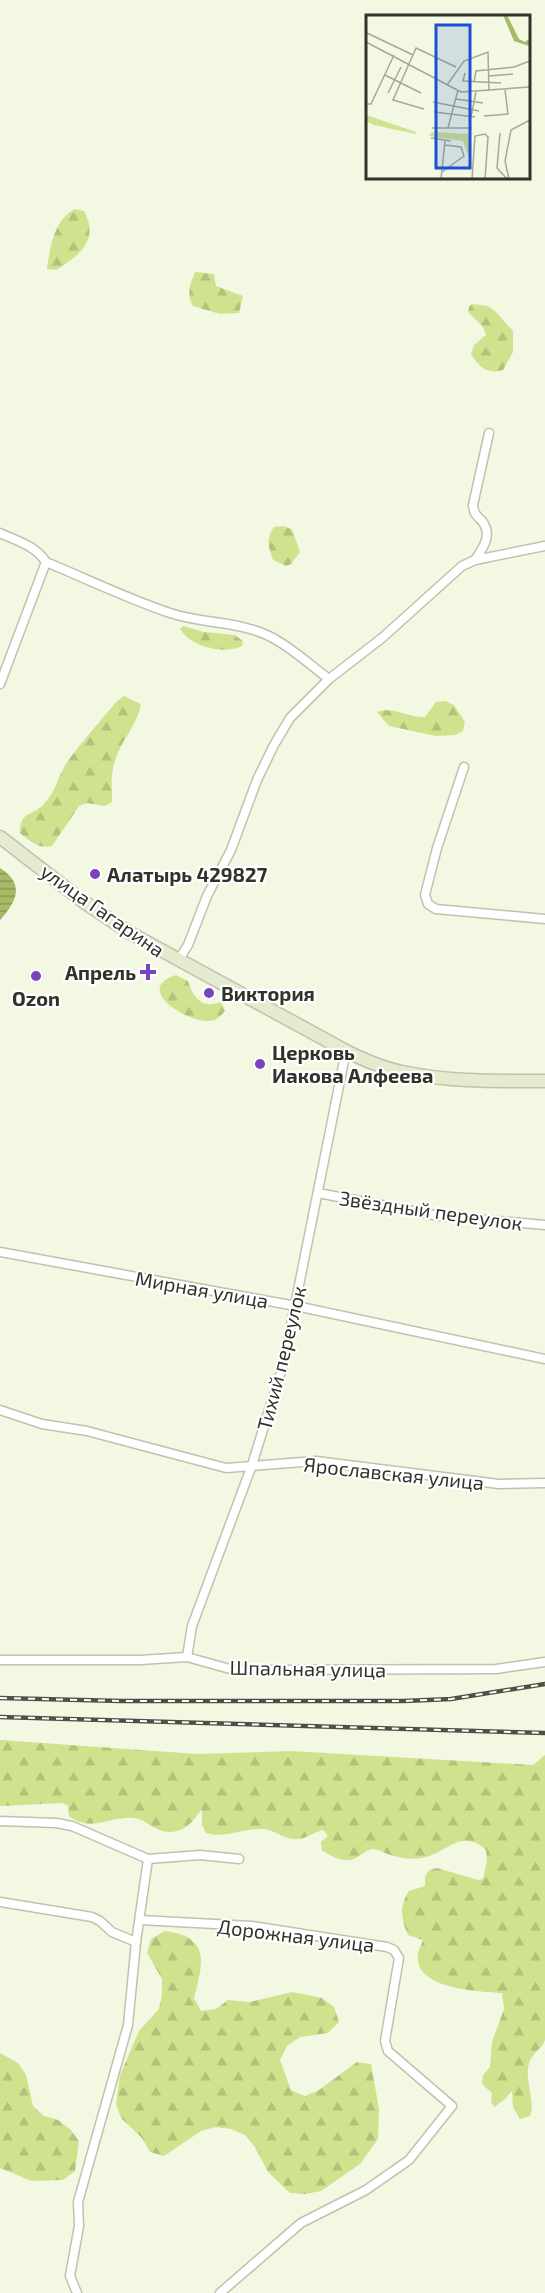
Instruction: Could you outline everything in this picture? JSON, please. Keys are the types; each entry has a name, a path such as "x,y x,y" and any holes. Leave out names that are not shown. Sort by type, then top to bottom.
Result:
{"main road":[{"name":"улица Гагарина","path":"0,837 84,902 130,933 374,1064 432,1077 545,1081"}],"street":[{"path":"475,560 486,543 488,532 474,514 473,505 489,434"},
{"path":"0,533 40,553 46,562 172,614 230,624 270,636 329,679"},
{"path":"179,958 188,945 207,896 231,850 257,780 290,718 329,679 382,638 462,566 475,560 545,546"},
{"path":"0,684 46,562"},
{"path":"464,768 437,848 425,895 428,904 436,909 545,919"},
{"name":"Тихий переулок","path":"188,1657 192,1626 252,1465 283,1365 346,1051"},
{"name":"Звёздный переулок","path":"318,1193 439,1215 545,1225"},
{"name":"Мирная улица","path":"0,1252 296,1306 545,1359"},
{"name":"Ярославская улица","path":"0,1410 42,1424 87,1431 226,1468 316,1461 499,1484 545,1483"},
{"name":"Шпальная улица","path":"0,1660 140,1660 188,1657 247,1670 496,1669 545,1662"},
{"path":"0,1821 56,1823 72,1826 148,1859 200,1855 239,1859"},
{"path":"77,2293 70,2276 80,2226 78,2202 128,2025 136,1942 148,1859"},
{"path":"0,1902 92,1917 112,1932 136,1942"},
{"name":"Дорожная улица","path":"140,1920 252,1926 394,1950 399,1958 385,2041 388,2051 452,2106 409,2160 366,2190 301,2223 220,2293"}],"green space":[{"path":"75,209 84,211 88,221 90,230 85,246 56,270 47,269 54,235 62,220"},
{"path":"195,272 214,274 216,286 243,296 239,313 220,314 193,306 189,293"},
{"path":"472,304 488,306 513,331 513,352 503,370 492,371 484,368 471,354 474,345 486,335 483,327 468,312"},
{"path":"283,526 292,529 300,552 291,564 286,566 273,560 269,543 274,527"},
{"path":"183,626 204,632 235,635 243,641 242,646 226,650 199,645 185,635 180,629"},
{"path":"124,696 141,704 113,766 112,802 105,806 87,803 79,806 52,846 39,846 31,842 20,833 24,817 40,808 48,800 72,756 116,702"},
{"path":"445,701 454,705 465,722 463,731 455,735 436,736 389,726 377,712 389,710 425,717 436,702"},
{"path":"176,975 188,981 199,1000 209,1004 221,1002 225,1011 214,1020 200,1020 189,1017 168,1004 160,988 164,981"},
{"path":"0,1740 198,1754 291,1751 533,1765 545,1755 545,2040 529,2063 528,2077 532,2103 530,2116 520,2119 513,2107 512,2091 494,2107 491,2102 492,2093 482,2084 483,2075 490,2067 492,2042 504,2009 502,1993 450,1986 426,1975 419,1965 418,1953 423,1940 408,1935 403,1918 402,1907 409,1891 425,1886 425,1877 429,1870 437,1868 478,1880 483,1879 487,1861 486,1850 469,1841 461,1841 431,1856 418,1859 398,1857 373,1849 352,1860 343,1860 322,1850 321,1842 328,1836 323,1830 297,1839 262,1829 213,1835 206,1833 202,1825 202,1809 185,1828 169,1832 133,1818 93,1824 77,1821 69,1816 68,1806 63,1803 0,1806"},
{"path":"165,1931 180,1934 197,1946 201,1963 194,1998 201,2011 216,2009 228,2000 250,2002 292,1992 322,1998 334,2007 339,2022 328,2033 300,2037 287,2046 280,2060 291,2090 305,2096 319,2090 357,2062 371,2064 379,2109 378,2139 360,2164 321,2191 305,2194 290,2193 268,2172 255,2147 245,2135 231,2129 216,2127 201,2131 164,2156 150,2152 142,2138 121,2118 116,2104 120,2075 139,2031 159,2009 162,1994 162,1979 147,1953 151,1939"},
{"path":"0,2053 18,2063 26,2075 33,2106 44,2116 58,2120 70,2129 79,2141 75,2171 63,2180 32,2181 0,2168"}],"shaded area":[{"path":"0,868 13,880 16,893 11,906 0,920"}],"railway":[{"path":"0,1698 121,1701 404,1701 451,1699 545,1684"},
{"path":"0,1717 545,1733"}],"place":[{"name":"Алатырь 429827","path":"95,874"},
{"name":"Апрель","path":"148,972"},
{"name":"Ozon","path":"36,976"},
{"name":"Виктория","path":"209,993"},
{"name":"Церковь Иакова Алфеева","path":"260,1064"}]}
